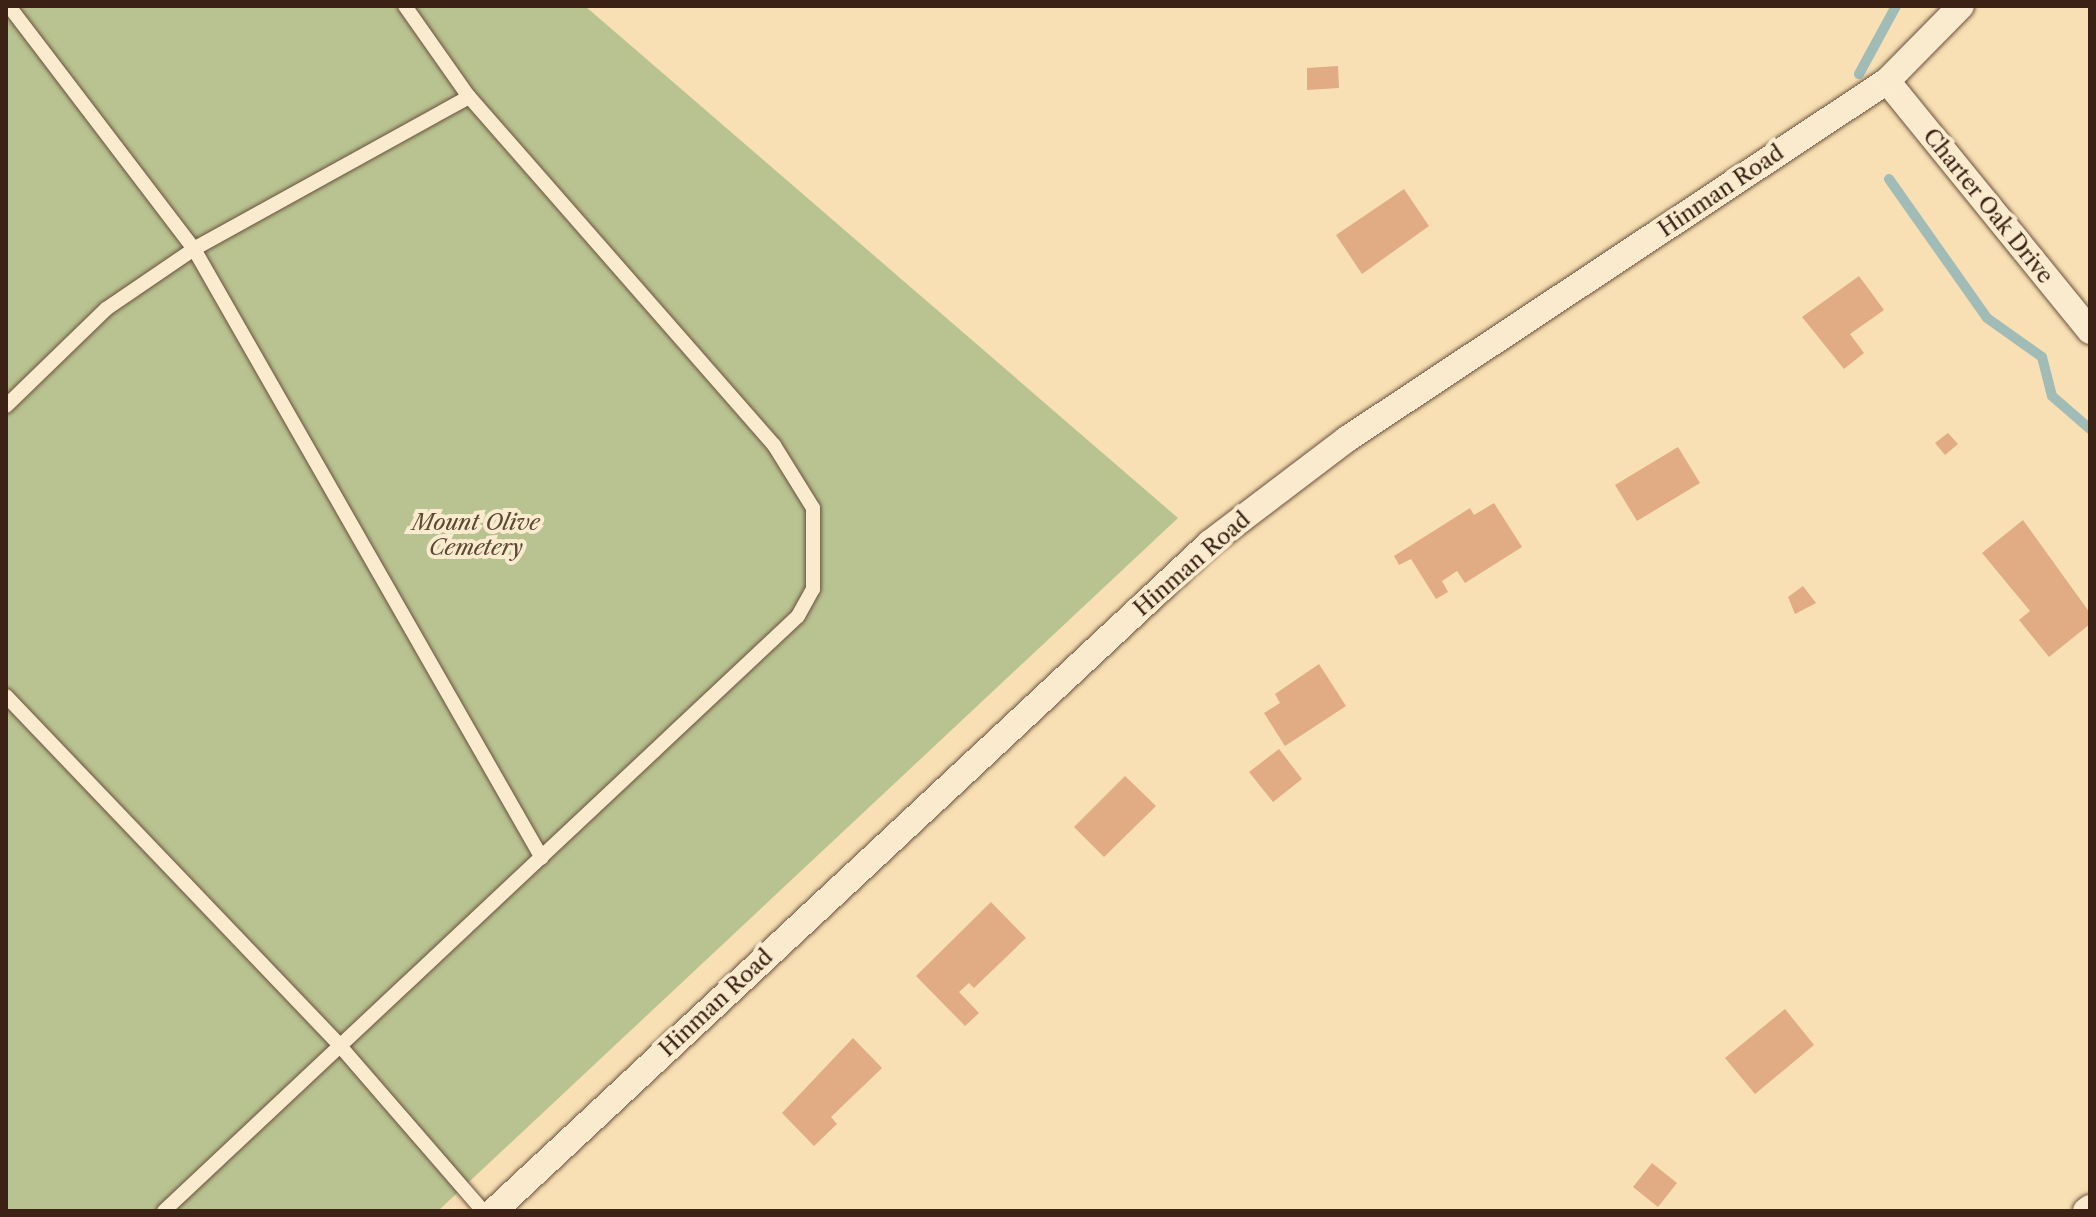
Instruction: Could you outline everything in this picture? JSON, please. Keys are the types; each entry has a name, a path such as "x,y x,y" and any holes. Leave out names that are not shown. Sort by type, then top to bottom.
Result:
{"street":[{"name":"Hinman Road","path":"494,1211 1210,543 1347,439 1887,81 1961,6"},
{"name":"Charter Oak Drive","path":"1887,81 2090,331"}],"lane":[{"path":"9,6 194,249 542,858"},
{"path":"164,1211 798,616 813,589 813,508 774,445 469,97 405,6"},
{"path":"6,406 106,309 194,249 469,97"},
{"path":"6,696 341,1047 483,1211"}],"green space":[{"name":"Mount Olive Cemetery","path":"6,6 585,6 1178,518 438,1211 6,1211"}],"building":[{"path":"1338,66 1339,88 1307,90 1307,68"},
{"path":"1404,189 1429,226 1362,274 1336,235"},
{"path":"1859,276 1884,310 1850,334 1864,353 1844,369 1802,317"},
{"path":"1948,433 1958,444 1945,455 1935,443"},
{"path":"1678,447 1700,483 1637,521 1615,485"},
{"path":"1494,503 1522,547 1465,583 1457,571 1442,581 1448,592 1436,599 1411,559 1399,565 1394,556 1470,508 1474,515"},
{"path":"2023,520 2090,613 2090,624 2049,657 2019,620 2030,611 1982,553"},
{"path":"1803,586 1816,603 1795,614 1788,597"},
{"path":"1319,664 1346,706 1285,746 1264,713 1280,703 1275,694"},
{"path":"1279,749 1302,779 1273,802 1249,772"},
{"path":"1125,776 1156,806 1104,857 1074,827"},
{"path":"991,902 1026,938 974,988 969,983 959,992 979,1013 965,1026 916,976"},
{"path":"1785,1009 1814,1045 1755,1094 1725,1058"},
{"path":"853,1038 882,1068 831,1117 837,1124 814,1146 782,1113"},
{"path":"1652,1163 1677,1183 1658,1207 1633,1187"}],"waterway":[{"path":"1859,74 1896,6"},
{"path":"1889,179 1987,318 2042,357 2052,396 2090,429"}]}
